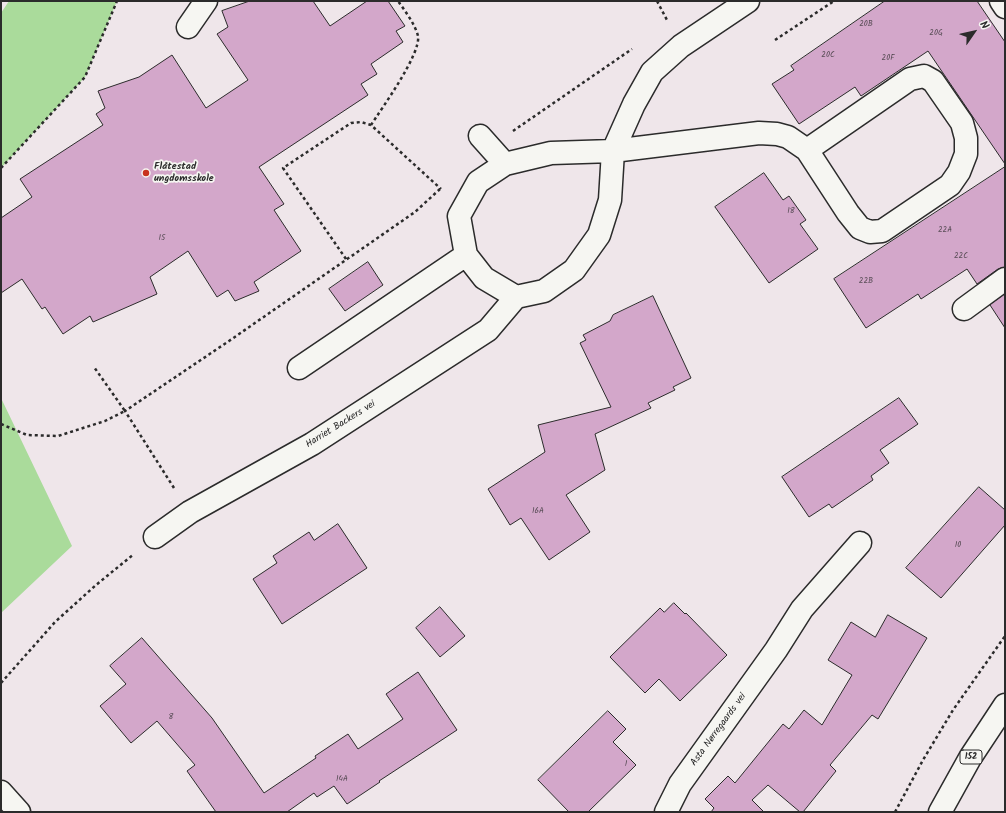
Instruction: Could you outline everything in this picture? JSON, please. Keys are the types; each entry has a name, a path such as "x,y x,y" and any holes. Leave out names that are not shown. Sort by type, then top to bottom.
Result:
{"street":[{"path":"188,27 206,1"},
{"path":"748,1 681,46 652,72 634,104 613,152 610,200 599,236 574,270 544,291 516,297 484,278 466,255 459,216 478,182 505,164 551,153 613,152 759,133 777,134 788,138 807,150 848,214 860,228 870,232 882,231 950,185 959,172 966,154 966,138 962,123 933,81 924,76 910,79 807,150"},
{"path":"1001,1 1005,7"},
{"path":"485,142 505,164"},
{"path":"299,368 466,255"},
{"path":"964,309 1005,279"},
{"name":"Harriet Backers vei","path":"155,537 190,512 312,444 488,330 516,297"},
{"name":"Asta Nørregaards vei","path":"666,812 680,784 776,650 802,609 860,543"},
{"name":"152","path":"940,812 970,758 1005,705"},
{"path":"1,792 19,812"}],"path":[{"path":"1,168 85,77 117,1"},
{"path":"371,125 400,81 416,48 418,36 398,1"},
{"path":"826,1 829,5"},
{"path":"775,40 834,1"},
{"path":"485,142 637,46"},
{"path":"346,259 283,168 351,123 361,122 371,125 441,189"},
{"path":"1,424 27,435 58,436 105,421 125,411 415,212 446,184"},
{"path":"94,367 125,411 190,512"},
{"path":"1,683 55,622 96,585 155,537"},
{"path":"895,812 922,760 953,710 1005,636"}],"green space":[{"path":"9,1 117,1 85,77 1,168 1,13"},
{"path":"1,398 72,546 1,613"}],"building":[{"name":"Flåtestad ungdomsskole","path":"250,1 313,1 330,26 367,1 388,1 405,26 396,31 403,42 371,64 377,74 361,84 368,95 259,167 284,204 274,210 301,251 254,282 259,291 235,301 228,290 217,297 188,251 150,277 157,294 93,322 90,316 63,334 45,307 42,309 22,279 1,293 1,218 32,197 20,179 103,125 96,114 105,108 98,91 139,77 172,55 206,108 248,80 217,34 228,27 222,11"},
{"path":"885,1 977,1 1005,42 1005,164 928,51 861,96 855,87 799,124 772,84 794,70 791,66"},
{"path":"1005,167 1005,267 998,269 977,284 967,269 921,299 918,294 866,328 834,279"},
{"path":"764,173 783,200 789,196 806,220 800,224 818,249 769,283 715,207"},
{"path":"368,262 383,285 345,311 329,289"},
{"path":"1005,294 1005,328 990,305"},
{"path":"653,296 691,378 673,387 675,390 648,403 651,408 595,434 605,470 566,495 590,532 549,560 521,518 510,525 488,489 545,452 538,425 611,407 580,343 586,340 583,335 610,321 613,315"},
{"path":"899,398 918,424 880,450 889,463 871,476 873,480 832,508 829,504 809,517 782,477"},
{"path":"979,487 1005,510 1005,525 941,598 906,568"},
{"path":"338,524 367,568 282,624 253,579 277,563 273,556 309,532 314,540"},
{"path":"674,603 685,614 686,613 727,655 680,701 659,679 645,693 610,657 660,608 664,612"},
{"path":"440,607 465,636 440,657 416,628"},
{"path":"888,615 927,638 878,719 872,715 830,765 836,771 803,812 800,812 768,785 752,800 764,812 711,812 714,808 705,799 728,776 735,783 783,724 789,729 804,710 822,725 852,675 828,660 851,622 875,637"},
{"path":"142,638 212,718 264,793 316,758 315,756 348,734 358,749 403,719 386,694 418,672 457,730 379,781 380,782 347,804 334,786 317,797 314,793 287,812 216,812 187,771 195,765 157,721 131,743 100,706 126,684 110,666"},
{"path":"608,711 626,729 613,742 636,765 588,812 569,812 538,780"}],"place":[{"name":"Flåtestad ungdomsskole","path":"146,173"}]}
